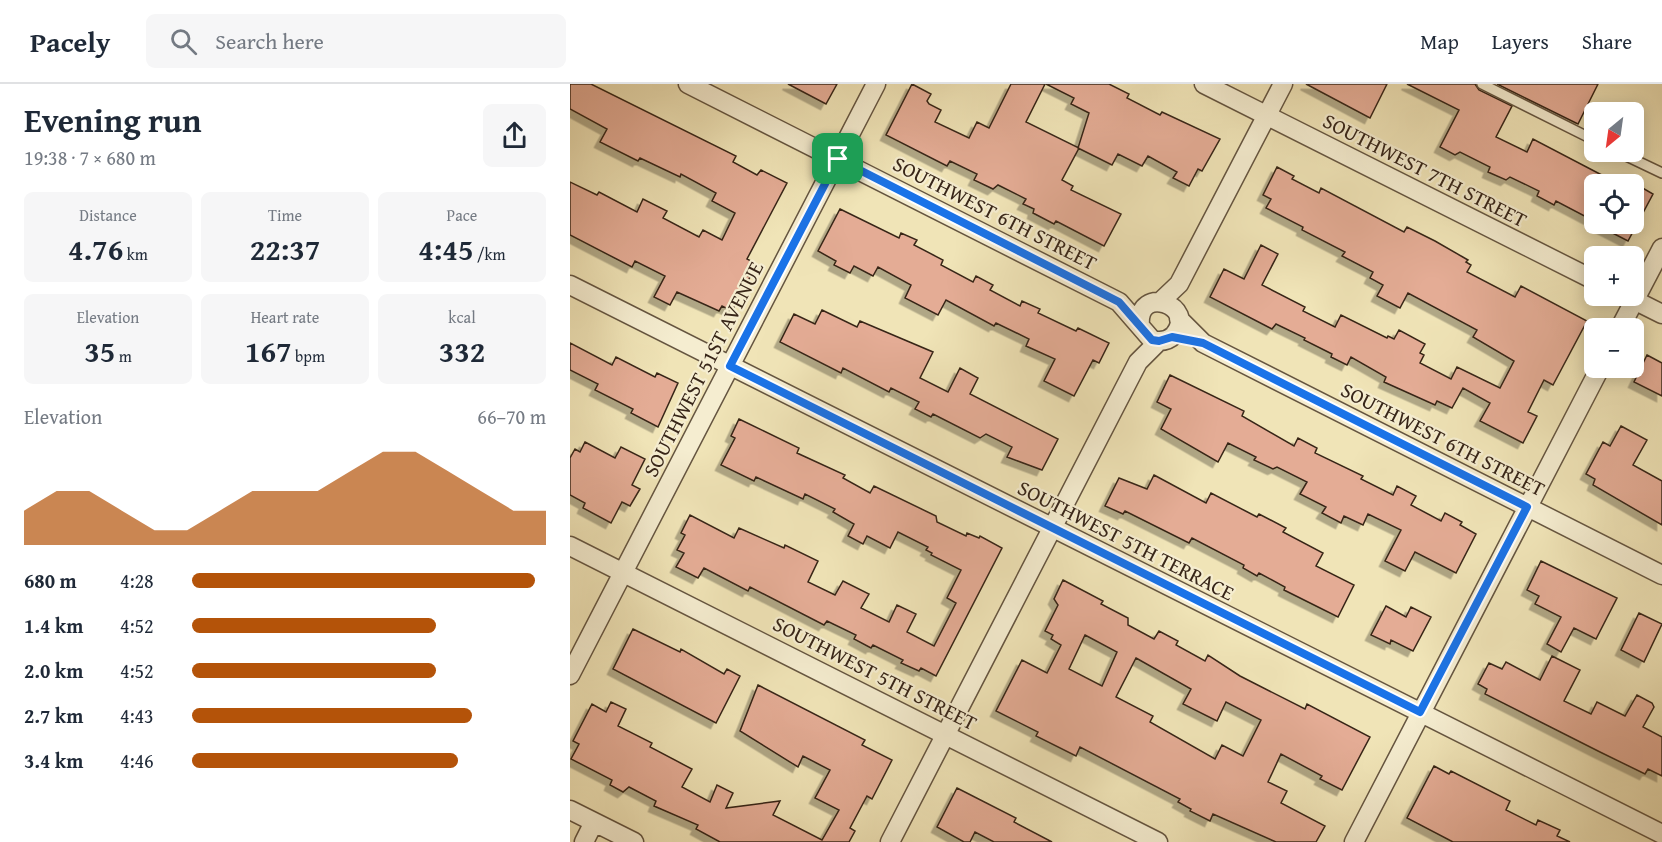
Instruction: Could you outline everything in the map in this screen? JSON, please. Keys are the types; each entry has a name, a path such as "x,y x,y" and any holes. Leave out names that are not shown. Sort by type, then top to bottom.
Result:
{"street":[{"name":"SOUTHWEST 6TH STREET","path":"688,84 1119,302 1141,329"},
{"name":"SOUTHWEST 51ST AVENUE","path":"570,675 876,84"},
{"name":"SOUTHWEST 7TH STREET","path":"1204,84 1584,275"},
{"path":"1138,362 1141,314 1179,284 1283,84"},
{"path":"1644,276 1662,248"},
{"path":"890,842 1138,362 1179,326 1179,284"},
{"name":"SOUTHWEST 5TH TERRACE","path":"570,285 1662,834"},
{"name":"SOUTHWEST 6TH STREET","path":"1119,302 1154,303"},
{"path":"1154,303 1168,303 1178,315"},
{"path":"1644,305 1662,314"},
{"name":"SOUTHWEST 6TH STREET","path":"1178,315 1203,343"},
{"path":"1141,329 1152,340 1165,339"},
{"name":"SOUTHWEST 6TH STREET","path":"1165,339 1203,343 1662,575"},
{"path":"1354,842 1595,378"},
{"name":"SOUTHWEST 5TH STREET","path":"570,546 1158,842"},
{"path":"570,810 634,842"},
{"path":"584,842 594,822"}],"lane":[{"path":"1482,84 1584,135"},
{"path":"1639,162 1662,173"}],"building":[{"path":"570,84 591,84 736,156 733,162 757,175 761,170 787,183 747,259 751,261 745,274 750,277 732,311 722,306 719,311 677,292 670,305 654,297 665,276 635,261 632,267 570,235 570,182 597,195 599,192 637,212 643,199 667,211 663,218 699,237 703,230 722,240 735,213 712,201 716,193 681,174 680,177 640,158 638,161 600,142 607,129 570,109"},
{"path":"788,84 837,84 826,104"},
{"path":"912,84 931,94 927,101 941,110 935,122 969,138 977,122 989,128 1011,84 1045,84 1026,122 1079,148 1062,180 1073,186 1071,190 1121,214 1104,246 1056,221 1054,224 1033,213 1034,209 1023,204 1026,199 998,185 993,189 974,180 977,174 950,161 947,166 886,135"},
{"path":"1046,84 1109,84 1129,94 1127,98 1160,115 1162,112 1220,139 1202,171 1198,169 1189,186 1173,178 1177,172 1148,156 1142,166 1118,154 1112,165 1078,148 1089,113 1071,104 1074,98"},
{"path":"1306,84 1387,84 1370,118"},
{"path":"1407,84 1475,84 1479,90 1512,106 1496,137 1527,152 1533,139 1600,174 1584,174 1584,216 1556,201 1554,205 1537,196 1539,191 1510,177 1506,180 1488,172 1490,167 1460,152 1455,155 1440,147 1459,110"},
{"path":"1497,84 1598,84 1589,102 1584,102 1584,112 1578,124"},
{"path":"1277,167 1294,176 1292,179 1319,193 1321,188 1404,232 1407,227 1435,241 1468,260 1466,262 1471,265 1467,272 1515,297 1521,286 1584,319 1584,327 1553,385 1544,380 1528,412 1537,416 1523,443 1480,421 1490,403 1463,388 1452,408 1437,401 1435,405 1384,382 1386,377 1351,357 1347,365 1331,357 1332,354 1304,340 1305,338 1276,324 1272,329 1210,297 1224,269 1244,279 1261,245 1278,254 1262,285 1305,307 1303,311 1335,327 1341,315 1387,338 1388,336 1394,339 1399,330 1425,344 1420,353 1424,355 1420,363 1451,379 1457,367 1500,388 1514,361 1473,337 1477,330 1408,293 1400,308 1377,296 1383,285 1370,278 1373,272 1342,256 1345,252 1266,208 1271,199 1263,195"},
{"path":"1644,189 1653,194 1644,211"},
{"path":"840,209 899,238 901,233 917,240 914,245 943,260 941,265 973,282 976,276 993,285 990,290 1020,306 1022,301 1040,309 1038,313 1109,343 1099,363 1093,360 1074,396 1044,381 1055,359 1026,346 1029,339 996,323 994,326 946,300 938,315 905,298 911,285 878,267 873,276 854,266 850,273 834,265 836,261 818,251"},
{"path":"1614,234 1632,234 1628,241"},
{"path":"822,310 857,327 860,321 933,352 920,378 948,392 960,368 978,378 970,394 1058,439 1042,470 1007,457 1012,447 986,434 980,438 933,414 931,417 915,409 919,402 891,388 889,392 843,368 841,373 780,342 794,314 815,324"},
{"path":"570,343 612,365 616,357 655,377 657,373 678,383 658,427 631,413 633,409 595,390 598,384 570,370"},
{"path":"1647,355 1662,363 1662,396 1634,382 1636,378 1644,378 1644,361"},
{"path":"1170,375 1244,411 1242,416 1294,446 1298,438 1317,448 1315,453 1363,476 1361,479 1393,495 1397,486 1416,496 1411,505 1441,521 1445,513 1462,522 1460,525 1476,534 1456,573 1415,552 1405,571 1385,561 1401,530 1368,514 1363,525 1344,516 1341,523 1322,513 1326,507 1300,494 1307,482 1277,467 1273,469 1254,460 1256,457 1228,443 1218,462 1161,429 1171,409 1157,402"},
{"path":"739,419 799,448 797,453 845,475 843,478 870,493 874,486 936,516 937,522 966,536 967,533 979,538 980,536 1002,548 936,676 921,668 919,671 901,663 903,660 873,645 871,648 854,639 856,635 827,621 824,625 750,587 748,591 704,568 698,578 676,567 684,553 677,550 685,535 681,533 690,515 734,538 739,528 784,548 785,545 818,561 808,582 835,595 843,581 869,594 861,608 889,622 897,605 916,614 907,632 934,646 956,603 947,598 961,570 931,555 932,553 926,550 928,547 898,532 890,548 867,536 863,544 848,536 854,524 833,512 835,509 805,494 803,499 756,477 754,481 721,465 735,438 731,436"},
{"path":"1621,426 1647,440 1633,465 1662,481 1662,525 1593,485 1595,479 1586,474 1603,442 1610,446"},
{"path":"585,442 615,458 621,447 645,459 632,485 640,489 630,506 622,502 611,523 583,508 585,503 570,495 570,458 575,449 580,452"},
{"path":"1154,475 1206,503 1211,493 1257,517 1259,514 1286,528 1283,532 1323,553 1316,566 1354,585 1338,617 1284,590 1285,587 1259,573 1257,576 1243,568 1244,565 1192,538 1189,543 1125,511 1123,514 1105,506 1119,478 1147,489"},
{"path":"1541,561 1617,598 1596,639 1574,628 1561,652 1547,644 1561,617 1535,604 1539,596 1527,590"},
{"path":"1063,580 1103,601 1101,604 1128,618 1128,625 1154,639 1159,631 1178,641 1176,645 1205,661 1208,655 1240,676 1305,709 1307,704 1370,737 1342,790 1320,779 1322,776 1281,754 1268,782 1287,791 1281,803 1325,826 1316,842 1276,842 1213,814 1210,821 1190,811 1191,809 1178,802 1180,799 1080,747 1076,756 1036,736 1038,732 996,711 1022,660 1047,673 1061,645 1051,639 1053,635 1045,631 1058,605 1054,599","holes":["1085,635 1117,652 1102,686 1069,669","1136,658 1191,689 1183,704 1217,721 1226,702 1261,720 1243,756 1222,745 1215,759 1150,722 1153,716 1116,697"]},
{"path":"1386,606 1406,617 1411,607 1431,617 1413,651 1391,640 1390,644 1371,635"},
{"path":"1639,613 1662,624 1644,662 1621,650"},
{"path":"633,629 680,652 681,649 724,674 727,669 740,676 716,723 613,669"},
{"path":"1552,656 1580,670 1564,701 1591,714 1597,702 1625,716 1637,695 1652,703 1654,707 1643,727 1662,737 1662,776 1648,769 1645,774 1600,752 1485,694 1487,689 1478,684 1489,663 1502,669 1506,662 1540,680"},
{"path":"758,685 865,740 862,745 892,760 872,799 867,796 850,828 855,831 849,842 720,842 696,829 698,825 654,806 656,801 629,787 623,792 610,785 612,780 571,759 579,744 573,741 592,704 606,712 611,702 626,709 618,726 652,743 650,747 692,769 682,787 710,802 717,785 733,793 726,808 780,801 773,815 822,840 839,810 815,798 830,770 803,756 798,767 740,731"},
{"path":"1434,766 1449,774 1451,771 1510,801 1506,810 1536,825 1538,820 1560,830 1557,836 1570,842 1453,842 1407,818"},
{"path":"957,788 1016,818 1014,822 1052,842 994,842 975,832 970,842 964,842 937,827"}],"route":[{"path":"838,159 1119,302 1140,326 1142,332 1152,340 1166,340 1172,337 1203,343 1527,507 1420,712 730,366 838,159"}]}
